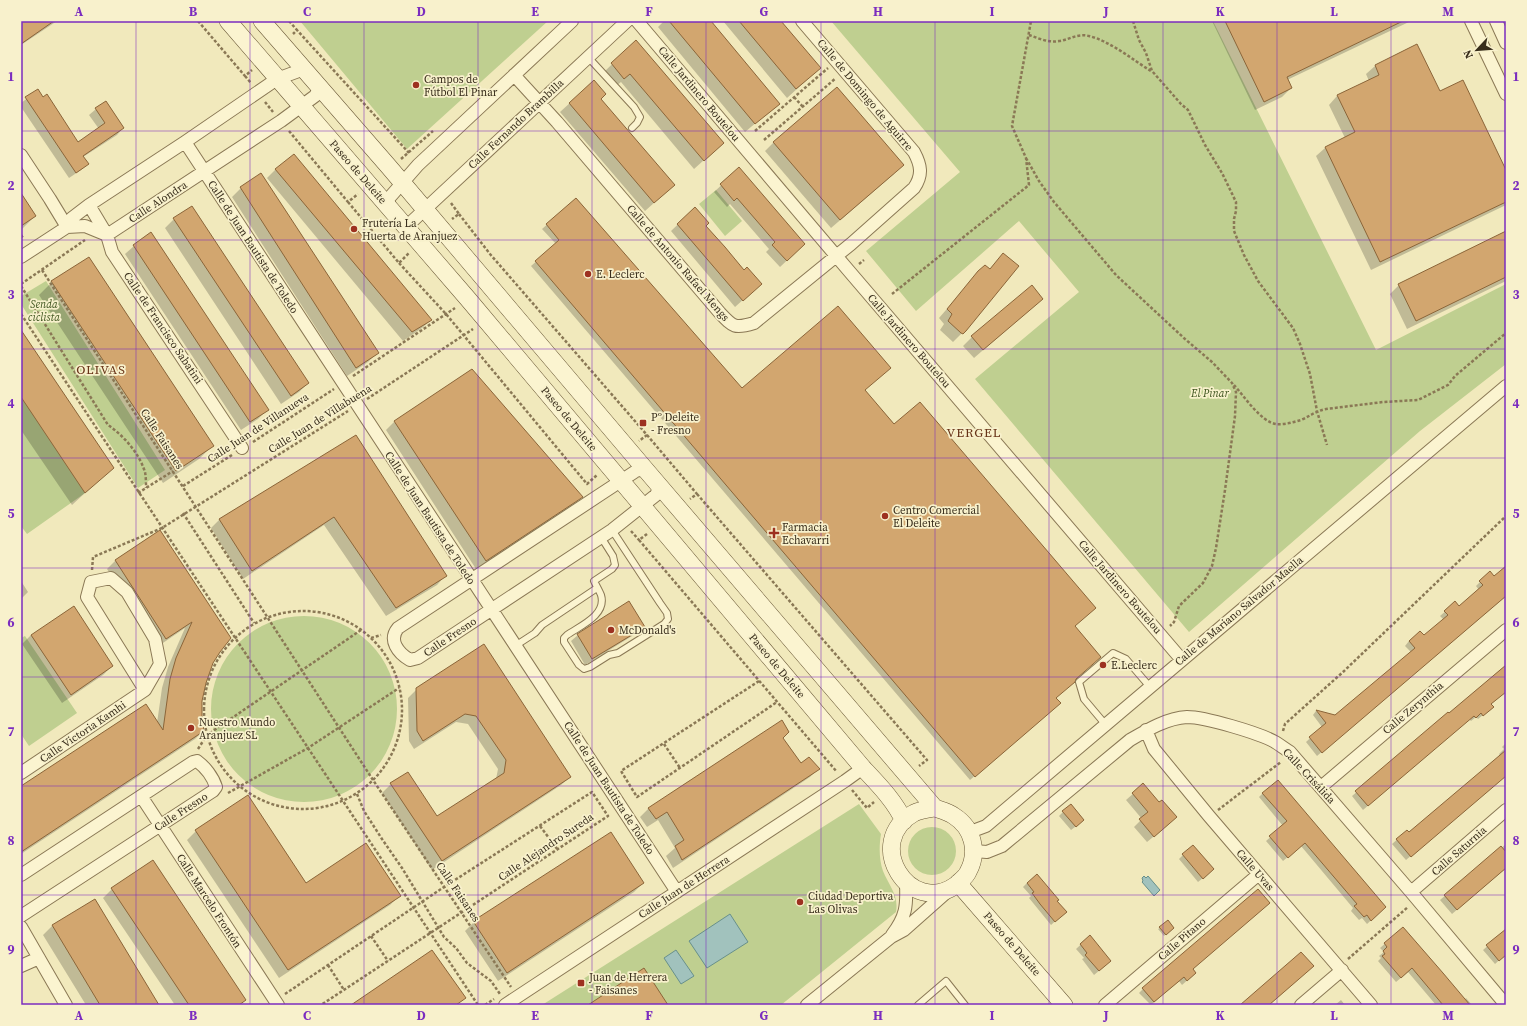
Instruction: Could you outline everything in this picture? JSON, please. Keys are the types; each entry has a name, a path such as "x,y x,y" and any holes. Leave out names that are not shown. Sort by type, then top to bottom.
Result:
{"main road":[{"name":"Paseo de Deleite","path":"228,21 468,299 863,768 886,793 899,811 904,821"},
{"path":"262,21 908,774 935,808 953,814 963,822 970,832 973,841 973,863 968,873 954,886 940,892 929,892 918,890 906,884 897,872 892,860 891,845 895,832 904,821 916,813 935,808"},
{"name":"Paseo de Deleite","path":"954,886 1064,1005"}],"street":[{"path":"387,206 390,197 418,165 572,21"},
{"name":"Calle Fernando Brambilla","path":"406,227 627,21"},
{"name":"Calle Jardinero Boutelou","path":"637,21 1182,660"},
{"name":"Calle de Domingo de Aguirre","path":"802,21 914,152 920,163 921,172"},
{"path":"1471,21 1506,94"},
{"path":"1496,21 1506,43"},
{"path":"21,257 67,227 72,218 89,205 277,79 304,69"},
{"name":"Calle de Antonio Rafael Mengs","path":"514,75 540,102 730,323 740,327 754,323 851,244 914,188 919,180 921,172"},
{"name":"Calle Alondra","path":"107,235 281,121 315,96 320,88"},
{"name":"Calle de Juan Bautista de Toledo","path":"185,142 356,406 677,892"},
{"path":"21,155 67,227"},
{"name":"Calle de Francisco Sabatini","path":"89,205 107,235 112,252 242,448"},
{"path":"67,227 85,226 107,235"},
{"name":"Calle de Mariano Salvador Maella","path":"970,832 986,826 1506,386"},
{"name":"Calle Fresno","path":"645,469 632,474 600,494 398,628 394,633 394,642 402,656 410,660 418,658 612,530 643,507 656,495 660,486"},
{"name":"Calle Victoria Kamhi","path":"21,774 145,690 160,664 155,639 127,592 112,578 91,582"},
{"path":"91,582 87,597 145,690"},
{"name":"Calle Zerynthia","path":"1321,787 1506,630"},
{"name":"Calle Crisálida","path":"974,851 987,852 1002,846 1130,740 1146,730 1165,722 1187,718 1207,720 1251,732 1274,741 1290,752 1503,997"},
{"name":"Calle Uvas","path":"1146,730 1154,749 1371,1005"},
{"path":"21,875 193,762 198,761"},
{"name":"Calle Fresno","path":"21,916 213,791 216,787 215,782 198,761"},
{"name":"Calle Juan de Herrera","path":"504,1001 677,892 863,768"},
{"name":"Calle Marcelo Frontón","path":"141,796 283,1002"},
{"name":"Calle Saturnia","path":"1411,892 1506,810"},
{"name":"Calle Pitano","path":"1105,1005 1259,874"},
{"path":"807,1005 891,936 899,926 904,916 907,902 906,884"},
{"path":"891,936 904,930 954,886"},
{"path":"21,927 66,1005"},
{"path":"21,966 39,958"},
{"path":"1301,1005 1340,968"}],"lane":[{"path":"588,57 634,108 640,117 632,128"},
{"path":"600,537 613,556 615,565 612,569 594,581 601,595 600,609 597,614 564,638 564,642 579,665 584,669 590,668 609,655 618,653 664,624 668,618 667,613 612,530"},
{"path":"515,646 535,633 542,625 597,588"},
{"path":"1105,724 1084,699 1079,682 1113,653 1126,659 1150,687"},
{"path":"918,1005 946,982 965,1005"}],"path":[{"path":"198,21 348,202 446,314 587,484 609,466"},
{"path":"1031,21 1012,126 1026,158 1039,181 1054,202 1116,275 1212,362 1261,416 1277,424 1299,420 1310,416 1317,411 1352,405 1418,400 1448,385 1455,376 1506,332"},
{"path":"1133,21 1152,71"},
{"path":"296,29 409,153"},
{"path":"1028,35 1054,42 1080,35 1089,36 1112,47 1152,71 1188,110 1236,202 1234,231 1244,255 1258,281 1293,328 1300,344 1310,374 1317,411 1327,445"},
{"path":"245,76 262,61"},
{"path":"755,131 828,68"},
{"path":"764,140 836,78"},
{"path":"794,97 803,107"},
{"path":"892,294 1029,185 1026,158"},
{"path":"348,202 368,184"},
{"path":"443,193 490,254 927,760 908,774"},
{"path":"439,227 459,214"},
{"path":"21,235 23,238 21,239"},
{"path":"87,239 21,285 108,425 120,433 136,453 145,473 146,488"},
{"path":"399,262 420,243"},
{"name":"Calle Faisanes","path":"42,270 174,471 373,780 511,988 504,1001 486,1005"},
{"name":"Calle Juan de Villabuena","path":"342,384 468,299"},
{"path":"21,314 478,1005"},
{"name":"Calle Juan de Villabuena","path":"91,582 94,557 162,528 183,513 356,406 485,321"},
{"path":"1161,634 1174,622 1179,606 1203,583 1212,566 1216,548 1235,416 1236,392 1232,383"},
{"name":"Calle Juan de Villanueva","path":"183,486 342,384"},
{"path":"628,449 647,435"},
{"path":"138,493 174,471"},
{"path":"678,507 697,494"},
{"path":"183,513 254,623"},
{"path":"1286,733 1282,731 1285,724 1343,672 1506,516"},
{"path":"658,524 639,540 868,808 886,793"},
{"path":"292,611 316,612 340,618 362,630 381,649 389,662 399,688 402,713 398,737 388,760 373,780 357,794 343,801 316,809 290,809 263,801 240,787 225,772 214,754 207,735 203,708 207,682 218,658 235,638 254,623 268,617 292,611"},
{"path":"198,761 198,747 207,735 362,630"},
{"path":"759,681 621,771 637,797 777,702"},
{"path":"216,787 227,793 240,787 308,748 399,688"},
{"path":"664,744 680,768"},
{"path":"1210,816 1282,761 1290,752"},
{"name":"Calle Alejandro Sureda","path":"283,1002 284,994 444,887 592,792 608,816 321,1005"},
{"path":"357,794 364,811 444,937 456,948 467,963 491,982 504,1001"},
{"path":"540,826 558,850"},
{"path":"1340,968 1408,907 1414,915 1423,906"},
{"path":"371,936 388,961"},
{"path":"328,965 344,990"}],"green space":[{"name":"Campos de Fútbol El Pinar","path":"300,21 548,21 407,149"},
{"name":"El Pinar","path":"831,21 1213,21 1376,350 1506,284 1506,364 1420,431 1189,632 975,379 1079,292 1019,221 916,311 866,251 960,172"},
{"path":"716,190 742,221 725,236 699,204"},
{"name":"Senda ciclista","path":"46,281 165,470 138,488 21,304 21,296"},
{"path":"21,397 85,493 27,534 21,526"},
{"path":"304,616 331,620 348,627 363,637 376,650 386,665 393,682 397,709 393,736 386,753 376,768 363,781 348,791 331,798 304,802 277,798 260,791 245,781 232,768 222,753 215,736 211,709 215,682 222,665 232,650 245,637 260,627 277,620"},
{"path":"25,636 77,713 29,746 21,734 21,638"},
{"name":"Ciudad Deportiva Las Olivas","path":"859,804 881,834 880,858 883,871 895,896 897,906 896,912 781,1005 542,1005"},
{"path":"927,827 937,827 949,834 956,846 956,856 949,868 937,875 927,875 919,871 912,864 908,856 908,846 912,838 919,831"}],"water":[{"path":"1144,876 1146,878 1148,876 1160,890 1154,896 1142,882 1142,878"},
{"path":"730,914 748,942 707,968 689,941"},
{"path":"676,950 694,976 681,984 664,958"}],"building":[{"path":"21,21 54,21 21,44"},
{"path":"669,21 711,21 780,104 755,124"},
{"path":"739,21 781,21 821,68 796,89"},
{"path":"1225,21 1403,21 1287,77 1292,88 1264,102"},
{"path":"636,40 724,143 704,161 630,74 624,79 611,63"},
{"path":"1417,44 1440,91 1463,80 1506,170 1506,202 1380,262 1325,147 1355,132 1337,95 1379,75 1375,65"},
{"path":"594,80 606,94 601,99 675,185 654,203 569,103"},
{"path":"837,87 904,165 840,220 773,142"},
{"path":"38,89 43,97 47,94 78,142 105,123 95,108 106,101 124,128 83,156 89,164 76,173 25,97"},
{"path":"294,154 432,320 412,332 275,169"},
{"path":"739,167 805,244 787,261 772,245 775,242 737,198 734,201 720,184"},
{"path":"261,173 379,353 356,368 240,187"},
{"path":"21,193 36,216 21,226"},
{"name":"Centro Comercial El Deleite","path":"576,198 742,388 838,306 891,368 865,390 894,424 920,402 1096,608 1075,626 1101,657 1056,698 1061,703 975,777 535,261 559,240 546,224"},
{"path":"192,206 309,383 291,396 173,218"},
{"path":"695,207 709,223 706,226 744,270 747,267 762,284 743,301 677,224"},
{"path":"1506,231 1506,277 1416,321 1398,284"},
{"path":"151,232 269,410 250,422 133,245"},
{"path":"1003,253 1019,266 966,331 963,334 961,333 948,321 952,314 947,309 978,271 985,265 990,269"},
{"path":"89,257 214,446 176,471 51,281"},
{"path":"1032,285 1043,299 983,350 971,336"},
{"path":"21,330 114,468 85,493 21,397"},
{"path":"472,369 583,497 486,561 394,421"},
{"path":"356,435 447,576 396,608 334,517 252,571 219,519"},
{"path":"160,530 231,638 213,663 206,683 202,701 204,731 21,852 21,786 146,704 163,730 170,679 176,658 192,622 166,639 115,560"},
{"path":"1506,566 1506,596 1322,753 1309,737 1326,723 1316,710 1335,715 1415,648 1409,641 1420,631 1424,635 1448,615 1444,611 1455,601 1459,606 1483,585 1479,581 1490,571 1494,576"},
{"name":"McDonald's","path":"629,601 645,627 592,659 577,634"},
{"path":"74,606 113,666 71,695 31,635"},
{"path":"484,644 571,777 442,861 390,783 408,772 437,816 504,773 506,760 476,716 465,714 423,741 417,731 416,688"},
{"path":"1506,665 1506,692 1491,704 1494,707 1483,716 1481,713 1476,718 1474,716 1368,806 1355,791"},
{"path":"782,720 789,732 783,738 801,763 809,757 820,769 682,860 675,846 684,840 667,812 656,819 648,808"},
{"path":"1506,750 1506,776 1411,857 1396,839 1407,830 1409,832"},
{"path":"1278,780 1386,907 1371,921 1367,915 1364,917 1354,906 1357,904 1305,843 1288,858 1269,836 1287,821 1262,793"},
{"path":"1143,783 1159,802 1162,800 1177,817 1154,837 1139,819 1148,812 1132,793"},
{"path":"248,795 306,883 366,843 401,896 288,970 195,830"},
{"path":"1071,804 1084,820 1076,827 1062,811"},
{"path":"611,832 644,883 507,973 473,921"},
{"path":"1193,845 1214,869 1203,879 1182,854"},
{"path":"1501,846 1506,852 1506,868 1457,910 1444,895"},
{"path":"153,860 246,1000 239,1005 189,1005 111,888"},
{"path":"1037,874 1067,912 1055,922 1032,893 1034,892 1027,883"},
{"path":"1258,889 1270,903 1193,969 1196,973 1187,981 1184,977 1154,1002 1142,988"},
{"path":"95,899 159,1005 100,1005 52,925"},
{"path":"1168,920 1174,928 1166,935 1159,927"},
{"path":"1403,927 1470,1005 1443,1005 1412,968 1401,978 1382,956 1385,954 1383,951 1387,947 1384,943"},
{"path":"1506,929 1506,955 1499,961 1486,945"},
{"path":"1090,935 1111,961 1099,971 1085,955 1087,953 1080,944"},
{"path":"432,950 466,998 456,1005 351,1005"},
{"path":"1301,952 1314,966 1269,1005 1240,1005"},
{"path":"644,968 668,1005 588,1005"}],"place":[{"name":"Campos de Fútbol El Pinar","path":"416,85"},
{"name":"Frutería La Huerta de Aranjuez","path":"354,229"},
{"name":"E. Leclerc","path":"588,274"},
{"name":"Pº Deleite - Fresno","path":"643,423"},
{"name":"Centro Comercial El Deleite","path":"885,516"},
{"name":"Farmacia Echavarri","path":"774,533"},
{"name":"McDonald's","path":"611,630"},
{"name":"E.Leclerc","path":"1103,665"},
{"name":"Nuestro Mundo Aranjuez SL","path":"191,728"},
{"name":"Ciudad Deportiva Las Olivas","path":"800,902"},
{"name":"Juan de Herrera - Faisanes","path":"581,983"}],"district":[{"name":"OLIVAS","path":"101,369"},
{"name":"VERGEL","path":"974,432"}]}
